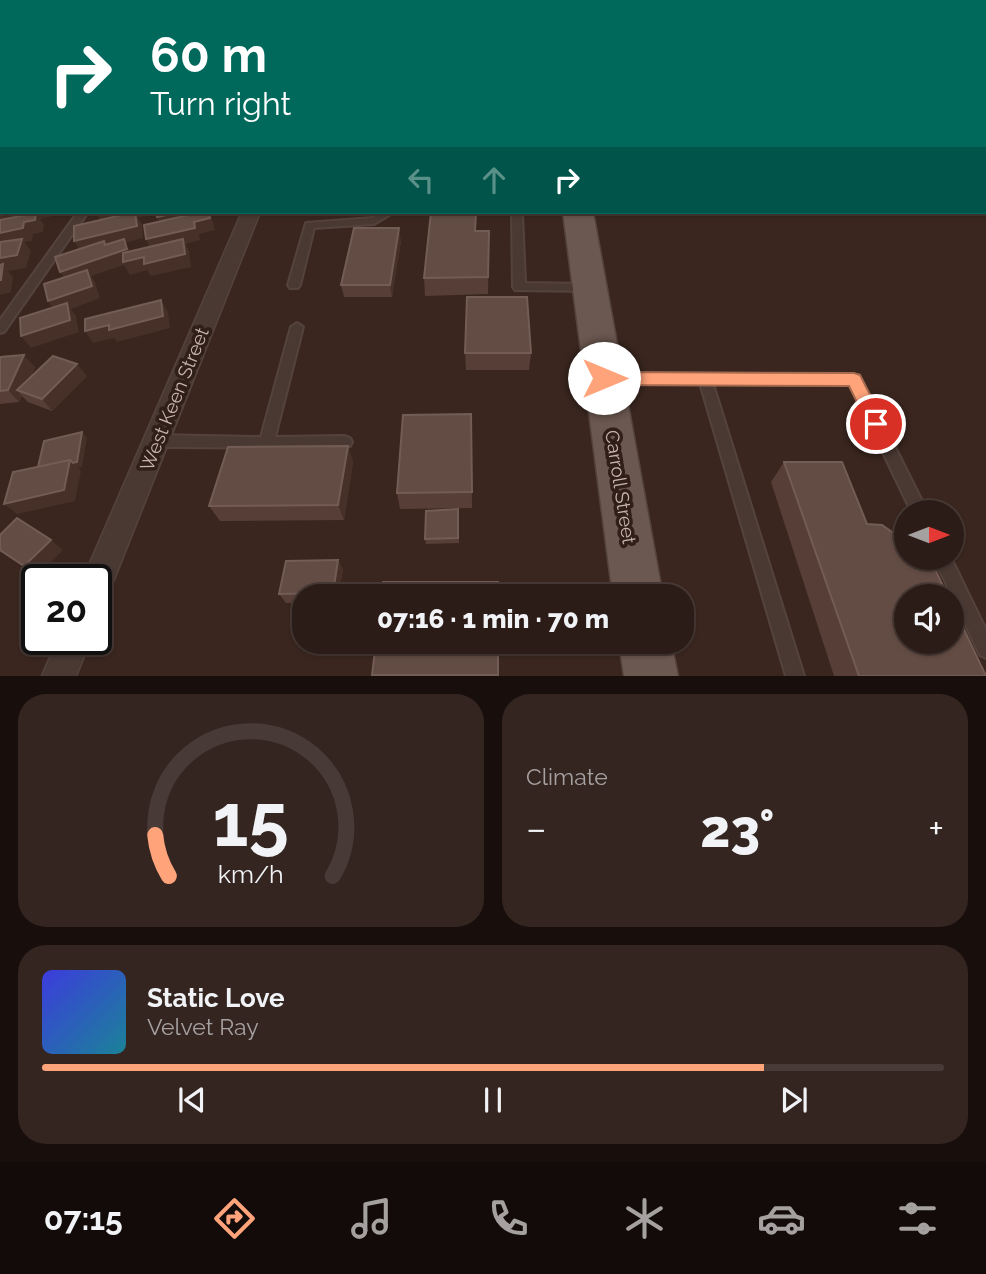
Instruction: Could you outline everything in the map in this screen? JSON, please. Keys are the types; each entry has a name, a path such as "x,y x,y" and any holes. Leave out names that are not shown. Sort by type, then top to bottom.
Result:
{"main road":[{"name":"Carroll Street","path":"578,214 636,584"},
{"path":"647,654 651,676"}],"street":[{"name":"West Keen Street","path":"105,564 250,214"},
{"path":"59,676 68,655"}],"lane":[{"path":"0,329 82,214"},
{"path":"294,285 310,225 374,221 386,214"},
{"path":"517,214 519,287 590,288"},
{"path":"266,443 297,327"},
{"path":"604,378 854,379 914,500"},
{"path":"705,379 796,676"},
{"path":"156,442 345,442"},
{"path":"948,570 986,649"}],"building":[{"path":"36,214 35,220 24,222 23,228 0,233 0,220"},
{"path":"135,214 137,226 74,241 74,226"},
{"path":"193,214 209,214 210,218 194,222 195,228 146,239 144,225"},
{"path":"431,214 476,214 475,231 489,231 488,277 424,278"},
{"path":"354,228 399,228 390,285 341,285"},
{"path":"22,239 17,255 0,258 0,242"},
{"path":"124,239 127,249 60,272 55,257 104,241 105,245"},
{"path":"183,239 185,254 144,264 144,257 123,262 123,253"},
{"path":"87,270 92,286 48,301 44,284"},
{"path":"467,297 527,297 531,353 465,353"},
{"path":"161,300 163,316 109,330 109,325 85,331 85,319"},
{"path":"67,303 70,320 21,336 20,318"},
{"path":"24,355 8,390 0,391 0,357"},
{"path":"53,356 77,364 42,399 17,390"},
{"path":"471,414 472,492 397,493 403,415"},
{"path":"82,432 77,462 70,460 38,467 44,441"},
{"path":"348,446 338,505 209,506 228,447"},
{"path":"70,460 64,490 4,504 13,472"},
{"path":"784,462 842,462 867,524 882,525 894,534 894,570 936,570 942,584 894,584 894,654 964,654 964,629 986,676 859,676"},
{"path":"458,509 458,538 425,539 426,511"},
{"path":"17,518 51,540 26,564 21,564 0,550 0,535"},
{"path":"338,560 334,584 292,584 292,594 279,594 286,561"},
{"path":"383,582 498,582 498,584"},
{"path":"375,654 498,654 498,675 372,675"}],"route":[{"path":"604,378 854,379 876,424"}]}
